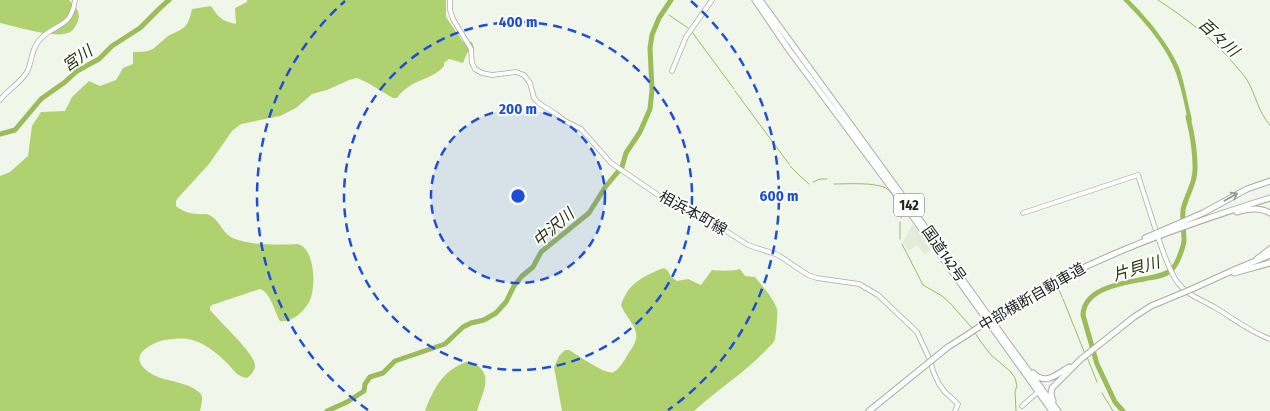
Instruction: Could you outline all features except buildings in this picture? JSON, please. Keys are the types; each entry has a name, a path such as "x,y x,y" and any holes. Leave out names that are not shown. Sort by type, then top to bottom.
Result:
{"highway":[{"name":"国道142号","path":"755,0 789,50 1040,391 1059,411"},
{"name":"国道142号","path":"760,0 1014,352 1052,411"},
{"path":"1111,255 1174,229 1242,191 1270,182"},
{"name":"中部横断自動車道","path":"869,411 948,347 1041,289 1077,270 1158,238 1174,229 1193,225 1270,198"},
{"path":"1193,225 1244,210 1259,209 1270,213"},
{"path":"1241,269 1270,249"},
{"path":"1040,391 1143,311 1155,304 1270,257"},
{"path":"1241,269 1270,263"},
{"path":"1014,352 1039,378 1048,379 1063,372"},
{"path":"1059,411 1051,397 1051,390 1063,372"}],"main road":[{"path":"0,100 25,74 34,48 40,40 46,34 64,24 70,17 75,0"},
{"name":"相浜本町線","path":"450,0 450,10 453,19 471,49 472,64 475,69 492,75 516,72 524,75 530,83 534,98 540,104 581,129 607,158 621,170 667,201 704,217 748,245 778,254 808,275 859,284 878,295 917,332 939,384 958,404 955,411"},
{"path":"672,71 688,33 712,0"},
{"path":"1023,212 1138,175 1155,228"},
{"path":"1158,238 1174,276 1184,289 1256,334 1270,339"},
{"path":"1022,406 1040,391"}],"shaded area":[{"path":"0,0 69,0 78,10 79,16 72,31 64,34 26,29 0,23"},
{"path":"247,0 446,0 446,17 463,42 472,42 474,48 467,53 463,63 449,59 434,75 415,83 403,91 397,98 393,98 357,78 312,94 296,108 280,116 241,124 232,131 209,164 178,198 176,206 178,208 189,213 207,214 217,221 226,233 234,239 262,244 298,244 304,247 311,260 313,286 310,300 298,315 289,320 280,321 270,298 260,289 210,307 210,310 243,346 253,360 254,369 247,378 238,374 219,355 199,342 185,339 165,340 153,344 142,352 139,357 141,364 147,371 153,374 185,384 199,392 202,399 200,411 0,411 0,176 10,172 28,156 32,126 41,112 65,111 72,97 89,81 100,86 116,80 123,68 133,64 133,52 153,49 168,36 184,27 188,22 192,9 211,6 221,18 236,24 235,8 247,2"},
{"path":"1123,0 1129,0 1136,7 1171,52 1180,70 1192,120 1188,122 1179,82 1168,55 1147,26"},
{"path":"913,224 931,250 925,255 917,245 908,251 903,242"},
{"path":"664,268 677,281 688,279 701,285 712,270 740,269 745,276 755,277 770,296 777,309 774,342 751,365 694,411 562,411 554,367 559,356 565,350 569,350 605,371 616,371 636,338 635,329 621,305 624,298 629,289 638,281"},
{"path":"469,361 477,365 485,376 484,389 477,411 425,411 432,394 446,374 460,364"}],"waterway":[{"name":"宮川","path":"0,134 15,130 41,99 77,71 99,59 112,46 140,28 169,0"},
{"name":"中沢川","path":"327,411 347,402 364,391 365,384 370,377 383,373 395,361 445,344 463,327 484,320 496,313 506,302 514,286 522,276 533,267 541,252 589,213 606,186 622,167 626,153 640,132 650,109 652,90 650,48 652,35 659,18 671,0"},
{"name":"百々川","path":"1158,0 1179,14 1227,55 1247,80 1263,115 1270,125"},
{"path":"669,15 688,28"},
{"path":"692,32 734,89"},
{"path":"735,91 789,164"},
{"name":"片貝川","path":"1123,411 1115,402 1097,364 1083,315 1085,306 1090,299 1106,288 1163,275 1176,264 1184,241 1183,210 1195,172 1194,148 1188,117"},
{"path":"790,166 809,184"},
{"path":"813,182 827,179"},
{"path":"834,184 868,184 886,188 900,206 901,218"},
{"path":"900,222 900,239"},
{"path":"902,244 923,285 950,303 973,329"},
{"path":"1057,285 1062,297"},
{"path":"1063,299 1085,354"},
{"path":"975,333 991,355 1011,372 1015,378 1017,386 1015,391 1016,411"},
{"path":"1087,357 1097,382"},
{"path":"1102,393 1113,411"}]}
